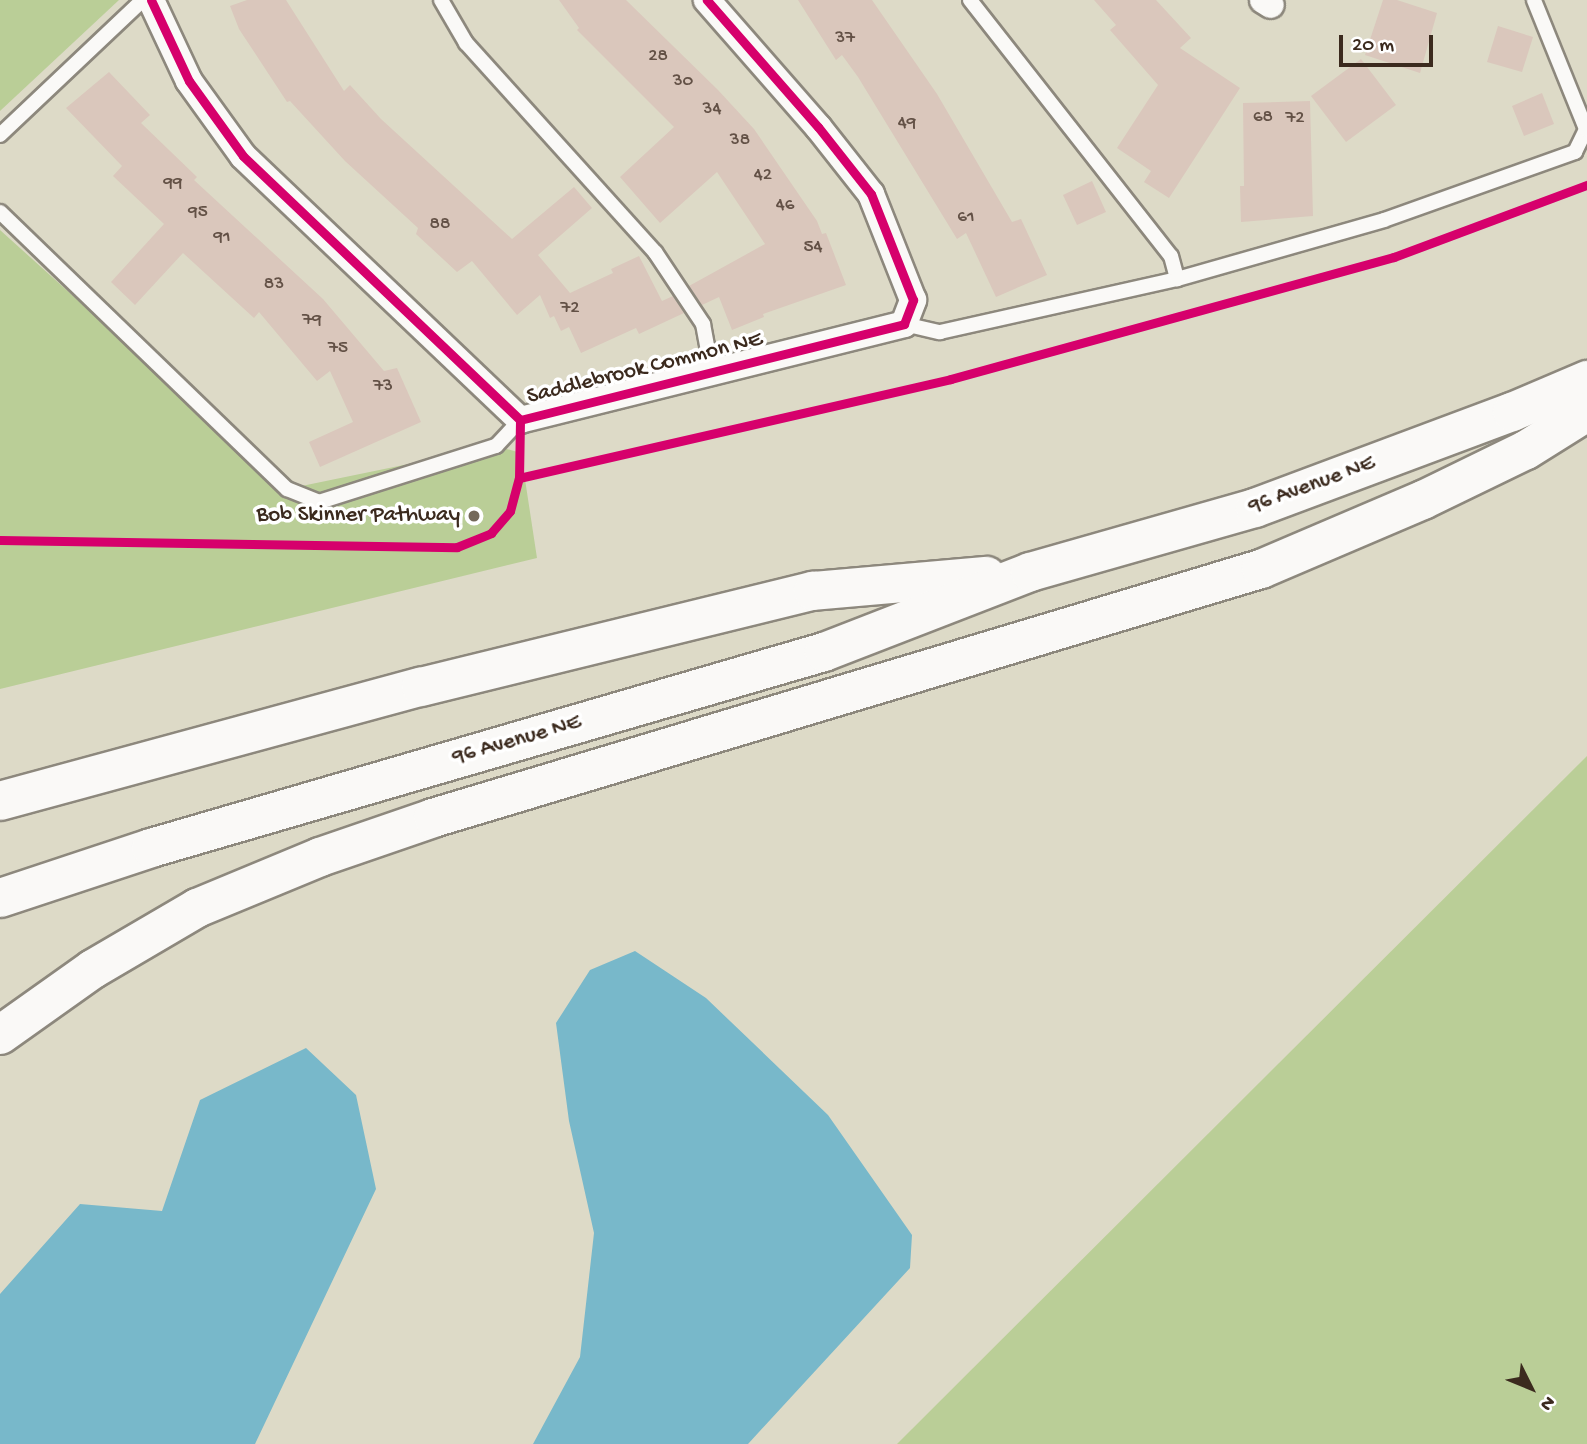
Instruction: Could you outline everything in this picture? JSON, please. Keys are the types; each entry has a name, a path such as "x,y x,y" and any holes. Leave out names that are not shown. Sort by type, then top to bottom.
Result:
{"main road":[{"name":"96 Avenue NE","path":"0,898 151,848 824,652 1030,572 1255,508 1512,412 1587,380"},
{"path":"0,1035 93,969 197,908 320,857 433,818 1261,569 1446,489 1526,450 1587,412"},
{"name":"96 Avenue NE","path":"0,801 421,687 813,591 1030,572"}],"street":[{"name":"Saddlebrook Common NE","path":"151,0 189,81 243,156 520,420 904,324"},
{"path":"707,0 818,127 871,194 913,300 904,324"}],"lane":[{"path":"0,135 143,0"},
{"path":"441,0 466,43 655,252 703,324 712,372"},
{"path":"970,0 1171,256 1177,279"},
{"path":"904,324 940,332 1177,279 1384,220 1575,152 1586,130 1534,0"},
{"path":"0,212 287,489 319,502 496,446 520,420"}],"green space":[{"path":"0,0 119,0 0,111"},
{"path":"0,230 287,489 496,446 521,453 537,558 0,689"},
{"path":"1587,756 1587,1444 897,1444"}],"water":[{"path":"635,951 706,998 828,1115 912,1235 910,1268 748,1444 533,1444 580,1357 594,1233 569,1121 556,1023 590,970"},
{"path":"306,1048 356,1095 376,1189 255,1444 0,1444 0,1294 80,1204 162,1211 200,1100"}],"building":[{"path":"247,0 286,0 344,91 350,85 381,119 512,239 574,187 592,208 538,255 570,293 613,273 611,269 639,256 662,301 673,296 684,313 639,334 636,328 581,353 569,327 561,331 554,316 550,318 540,295 517,315 472,261 457,272 416,234 418,228 345,161 290,101 287,102 239,29 230,6"},
{"path":"559,0 626,0 718,90 754,129 817,221 822,234 826,233 846,285 763,314 764,317 732,330 719,297 702,305 689,286 765,244 717,172 660,223 620,177 674,127 577,30 579,28"},
{"path":"798,0 872,0 937,94 1012,222 1021,219 1047,275 996,297 966,233 957,239 858,77 842,55 836,60"},
{"path":"1094,0 1156,0 1191,38 1180,48 1240,88 1169,198 1144,182 1151,171 1117,148 1158,85 1110,30 1116,25"},
{"path":"1383,0 1397,0 1437,13 1420,73 1365,55"},
{"path":"1498,26 1533,37 1522,72 1487,62"},
{"path":"1361,59 1396,105 1346,142 1311,96"},
{"path":"109,72 150,115 141,123 197,177 194,180 323,299 384,371 397,368 421,422 320,467 309,442 353,422 330,371 317,381 259,312 254,318 183,253 135,305 111,282 164,224 113,176 122,166 66,108"},
{"path":"1542,93 1554,124 1524,136 1512,106"},
{"path":"1310,101 1313,216 1241,222 1240,186 1244,186 1243,103"},
{"path":"1092,181 1106,212 1077,225 1063,195"}],"cycle path":[{"path":"151,0 189,81 243,156 520,420 904,324 913,300 871,194 818,127 707,0"},
{"path":"519,478 951,379 1394,257 1587,185"},
{"path":"0,540 457,547 491,533 510,511 519,478 520,420"}],"place":[{"name":"Bob Skinner Pathway","path":"474,516"}]}
